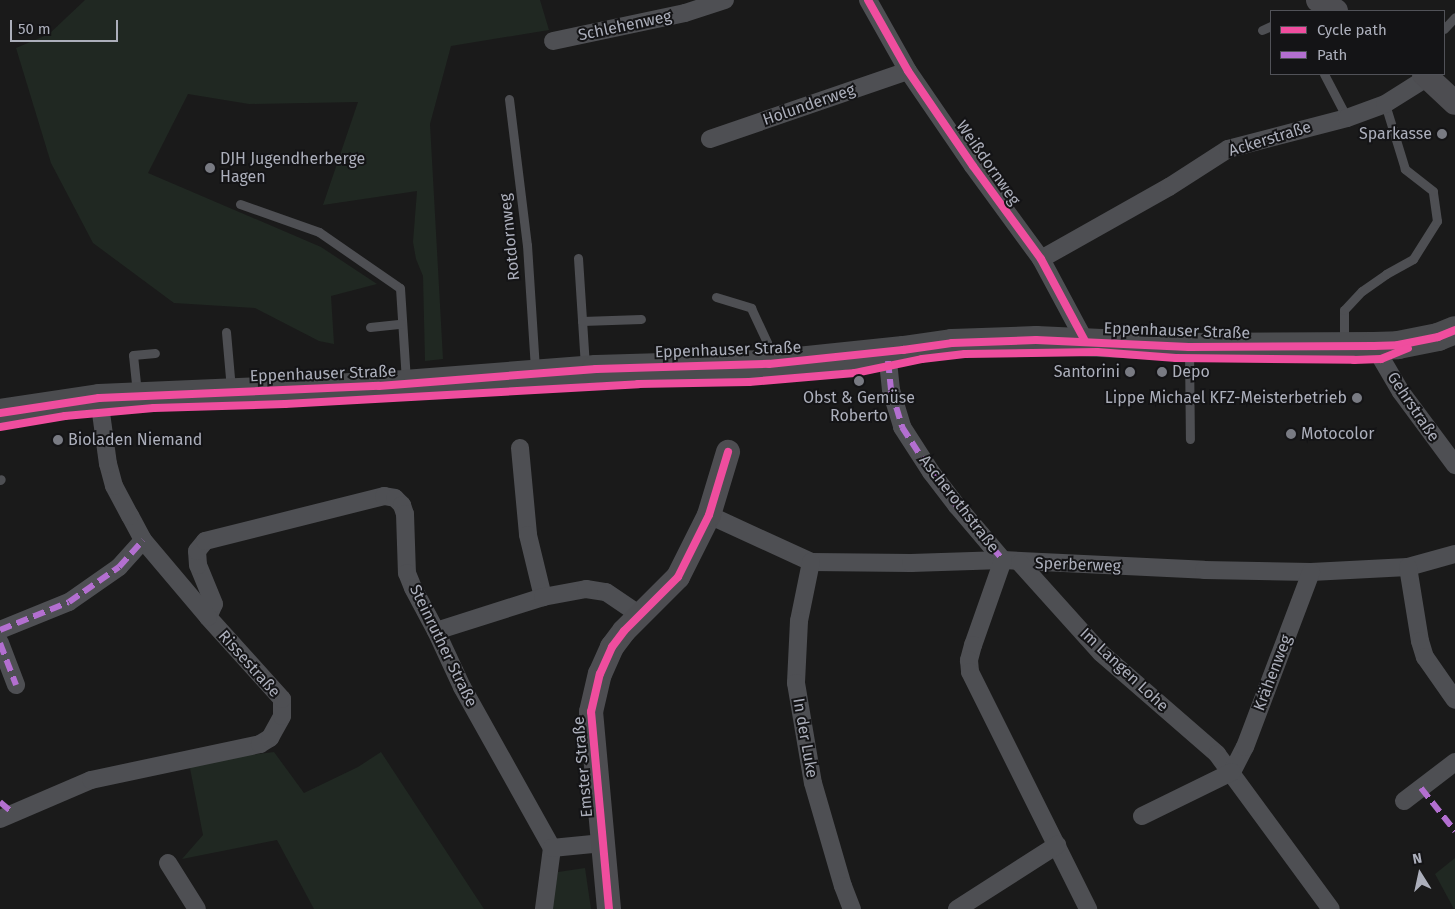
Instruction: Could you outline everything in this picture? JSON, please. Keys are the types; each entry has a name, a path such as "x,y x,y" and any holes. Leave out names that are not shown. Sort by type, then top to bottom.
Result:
{"main road":[{"name":"Eppenhauser Straße","path":"0,413 100,398 406,384 585,370 769,364 887,352 952,343 1036,340 1189,347 1374,346 1398,345 1438,337 1455,330"}],"street":[{"name":"Schlehenweg","path":"553,41 685,14 725,0"},
{"name":"Weißdornweg","path":"868,0 908,71 973,166 1041,259 1085,341"},
{"path":"1318,0 1334,10"},
{"name":"Holunderweg","path":"710,139 908,71"},
{"path":"1426,76 1455,103"},
{"name":"Ackerstraße","path":"1041,259 1169,187 1228,149 1346,118 1385,104 1426,76"},
{"name":"Gehrstraße","path":"1374,346 1401,392 1455,465"},
{"name":"Ascherothstraße","path":"887,352 891,390 902,427 942,486 1012,561 973,645 969,660 970,672 1088,909"},
{"name":"Rissestraße","path":"0,819 91,780 260,744 270,738 282,716 282,700 143,540 114,486 108,464 100,398"},
{"path":"520,448 528,535 543,597"},
{"name":"Emster Straße","path":"609,909 591,712 600,674 612,647 624,631 678,577 709,515 728,452"},
{"name":"Steinruther Straße","path":"208,617 214,604 198,565 197,551 205,541 384,496 395,498 402,505 405,514 407,573 462,687 552,848"},
{"name":"Sperberweg","path":"709,515 811,562 1012,561 1311,572 1408,568 1455,554"},
{"path":"0,630 68,602 119,567 143,540"},
{"name":"Im Langen Lohe","path":"1012,561 1102,653 1217,754 1331,909"},
{"name":"In der Luke","path":"811,562 799,621 796,683 813,783 843,886 852,909"},
{"path":"1408,568 1420,641 1425,657 1455,700"},
{"name":"Krähenweg","path":"1232,772 1245,747 1311,572"},
{"path":"436,631 543,597 586,589 606,592 640,615"},
{"path":"0,643 16,685"},
{"path":"1404,801 1455,762"},
{"path":"1142,816 1232,772"},
{"path":"544,907 552,848 603,844"},
{"path":"957,909 1057,845"},
{"path":"168,863 197,909"}],"lane":[{"path":"1445,28 1455,17"},
{"path":"1262,30 1270,26"},
{"path":"1324,75 1346,118"},
{"name":"Rotdornweg","path":"509,99 527,245 535,373"},
{"path":"1344,346 1344,310 1362,290 1386,274 1413,260 1436,221 1433,191 1405,169 1385,104"},
{"path":"240,204 319,232 400,288 406,384"},
{"path":"578,258 585,370"},
{"path":"716,297 751,308 767,343 769,364"},
{"path":"582,321 641,319"},
{"path":"370,327 401,324"},
{"path":"226,332 231,392"},
{"path":"1189,347 1190,439"},
{"path":"137,396 134,355 155,353"}],"shaded area":[{"path":"85,0 540,0 549,30 451,46 430,124 443,359 425,361 423,276 416,259 413,242 417,191 323,205 358,102 249,104 188,94 148,173 321,247 377,284 331,296 334,344 319,341 255,308 174,303 93,243 51,163 16,48 49,34"},
{"path":"274,752 304,793 358,767 381,752 484,909 314,909 277,840 182,859 203,835 189,763"},
{"path":"1455,858 1455,909 1454,909 1435,874"},
{"path":"585,868 591,909 551,909 558,872"}],"marked path":[{"path":"888,361 891,390 902,427 931,472 1003,560"},
{"path":"0,630 69,602 119,567 143,540"},
{"path":"0,643 16,685"},
{"path":"1421,788 1455,831"},
{"path":"0,802 13,813"}],"cycle path":[{"path":"868,0 908,71 973,166 1041,259 1085,341"},
{"path":"0,413 99,398 379,386 596,369 769,364 952,343 1036,340 1189,347 1374,346 1398,345 1438,337 1455,330"},
{"path":"0,427 65,416 154,408 285,404 638,384 749,382 855,373 922,359 965,354 1097,352 1176,358 1354,360 1381,359 1408,348"},
{"path":"609,909 591,712 600,674 612,647 624,631 678,577 709,515 728,452"}],"place":[{"name":"Sparkasse","path":"1442,134"},
{"name":"DJH Jugendherberge Hagen","path":"210,168"},
{"name":"Santorini","path":"1130,372"},
{"name":"Depo","path":"1162,372"},
{"name":"Obst & Gemüse Roberto","path":"859,381"},
{"name":"Lippe Michael KFZ-Meisterbetrieb","path":"1357,398"},
{"name":"Motocolor","path":"1291,434"},
{"name":"Bioladen Niemand","path":"58,440"}]}
